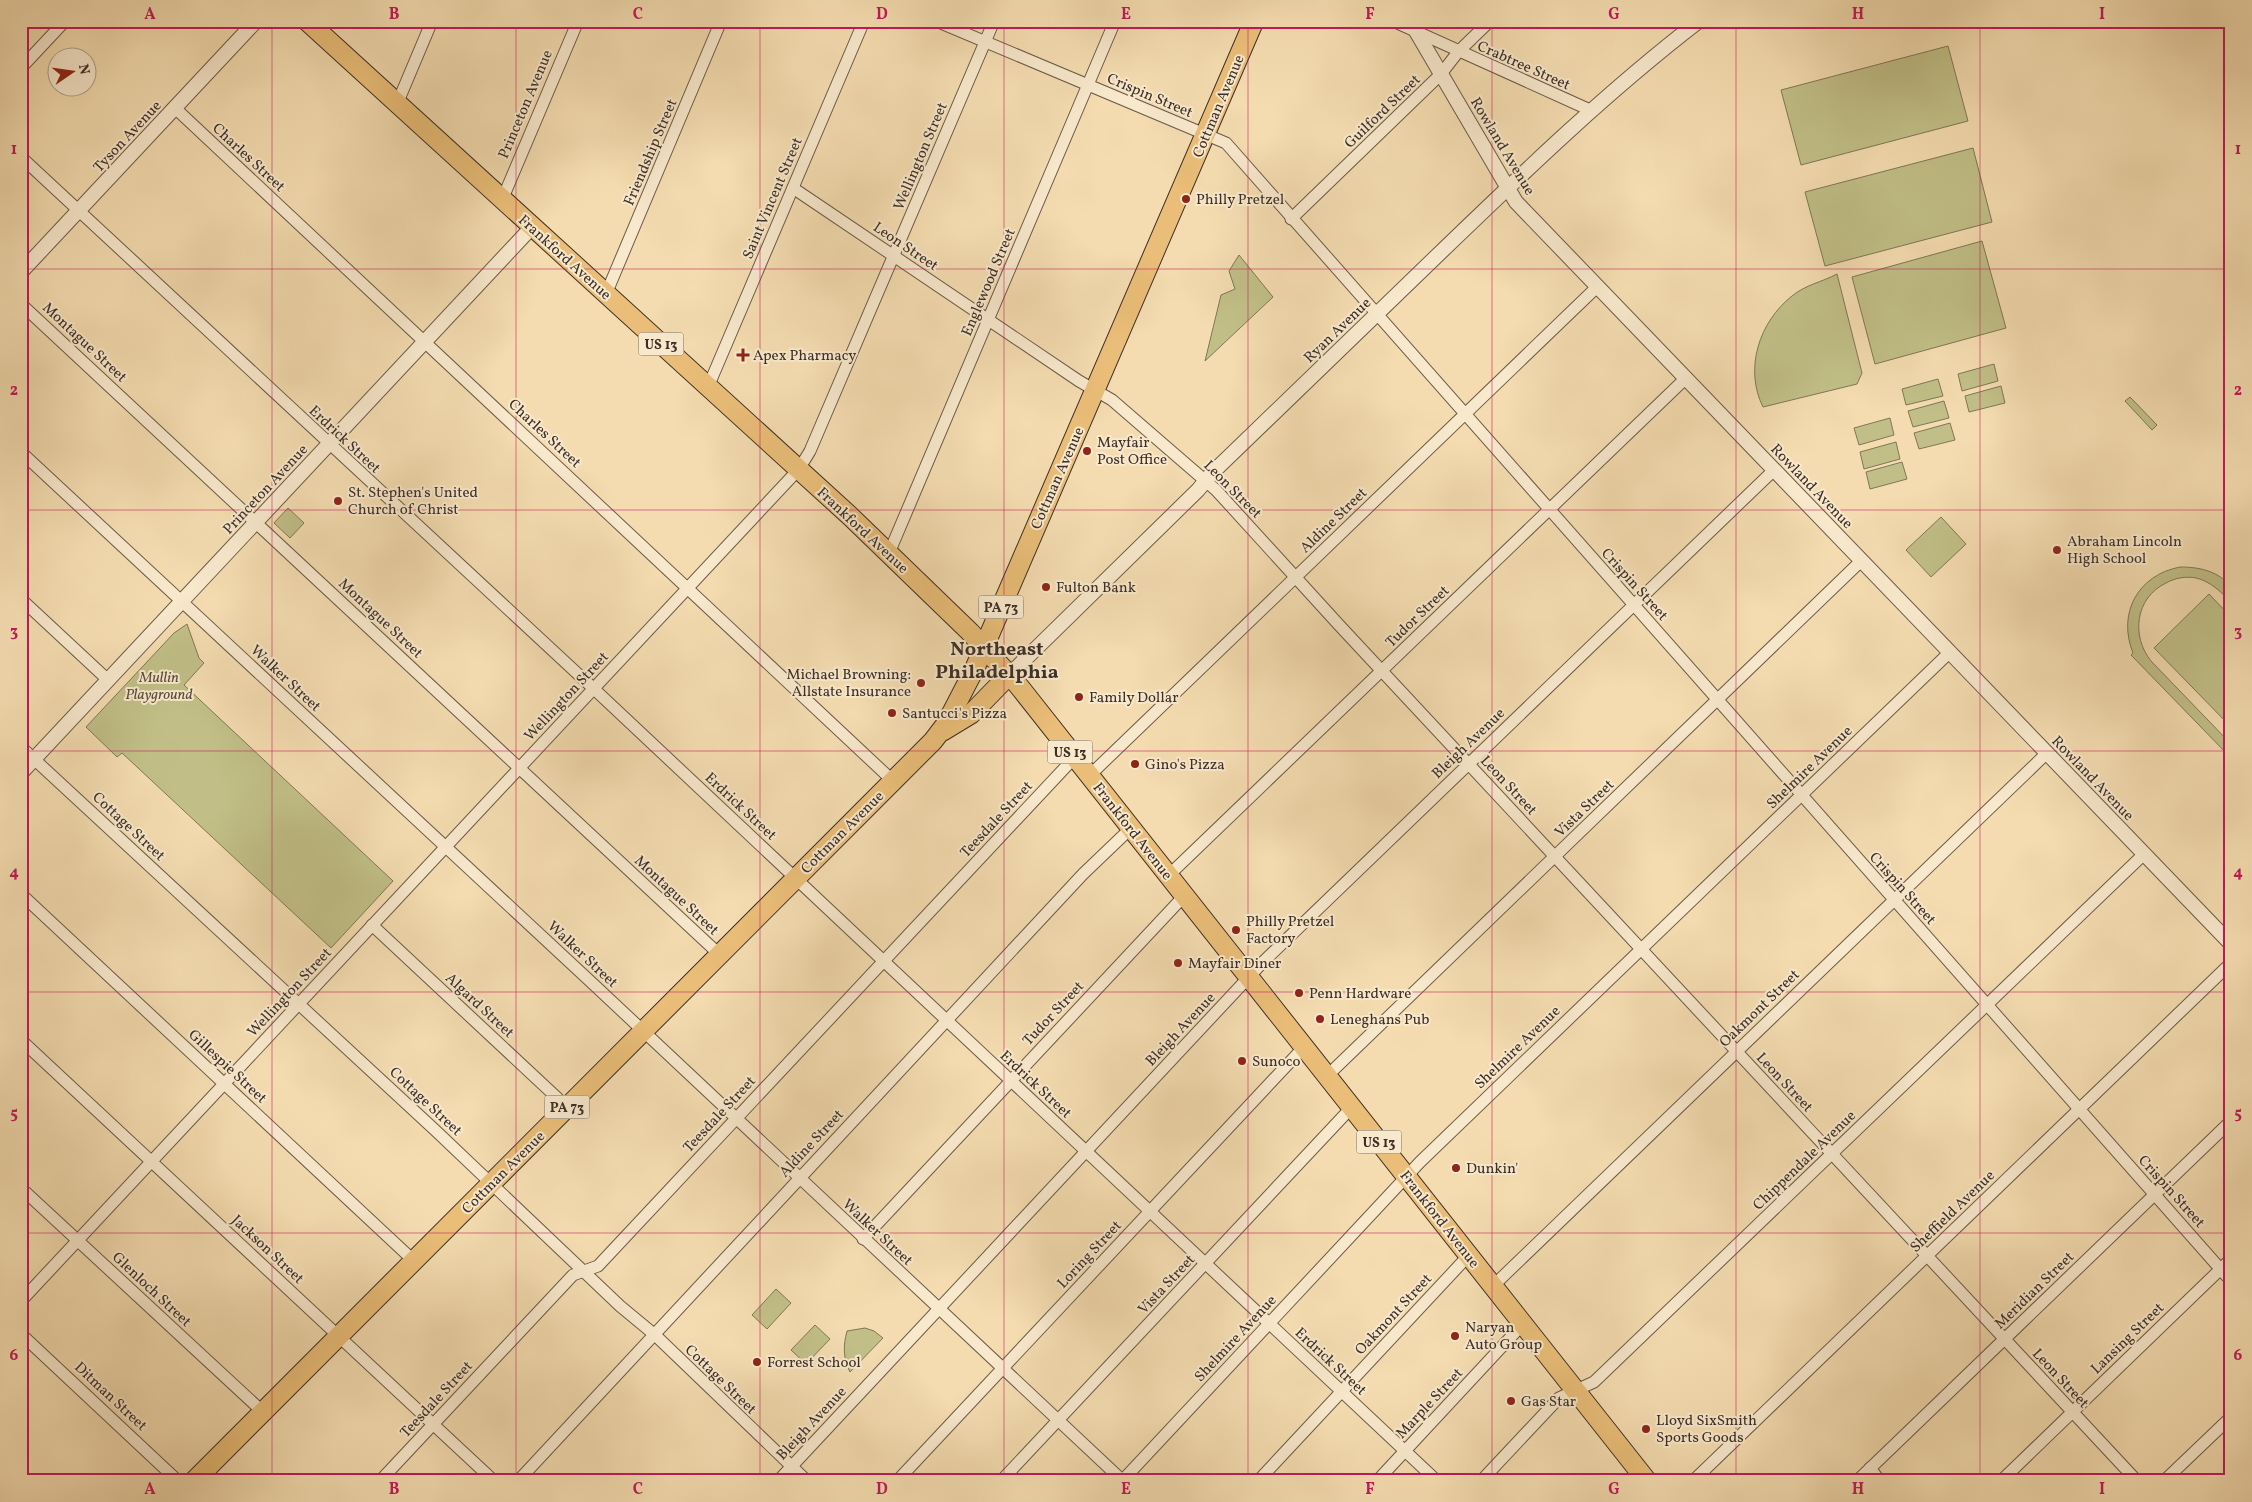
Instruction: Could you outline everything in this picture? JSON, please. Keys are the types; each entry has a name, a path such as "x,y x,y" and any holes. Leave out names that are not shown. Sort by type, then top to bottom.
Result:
{"main road":[{"name":"Frankford Avenue","path":"308,21 799,469 889,553 984,647 1009,675 1647,1481"},
{"name":"Cottman Avenue","path":"194,1481 894,781 940,732 958,705 984,647 1254,21"},
{"path":"940,732 971,714 1009,675"}],"street":[{"path":"21,68 65,21"},
{"name":"Tyson Avenue","path":"21,272 256,21"},
{"path":"397,104 432,21"},
{"name":"Princeton Avenue","path":"502,200 578,21"},
{"name":"Friendship Street","path":"606,294 722,21"},
{"name":"Saint Vincent Street","path":"708,386 864,21"},
{"name":"Crispin Street","path":"936,21 1226,143 1291,219 2231,1281"},
{"name":"Wellington Street","path":"21,1301 799,469 810,451 994,21"},
{"name":"Englewood Street","path":"889,553 1115,21"},
{"name":"Crabtree Street","path":"1393,21 1413,26 1458,52 1590,110"},
{"name":"Guilford Street","path":"1291,219 1441,74 1458,52 1490,21"},
{"name":"Ryan Avenue","path":"1009,675 1212,473 1590,110 1647,61 1699,21"},
{"name":"Rowland Avenue","path":"1413,26 1509,187 1516,202 2231,944"},
{"name":"Charles Street","path":"175,108 689,587 894,781"},
{"name":"Erdrick Street","path":"21,156 593,688 1437,1481"},
{"name":"Leon Street","path":"793,188 988,320 1112,400 1206,481 2137,1481"},
{"name":"Princeton Avenue","path":"21,773 532,227"},
{"name":"Aldine Street","path":"1089,776 1598,286"},
{"name":"Montague Street","path":"21,304 720,955"},
{"name":"Tudor Street","path":"1168,876 1686,378"},
{"name":"Walker Street","path":"21,452 644,1031 1122,1481"},
{"name":"Bleigh Avenue","path":"778,1481 1248,977 1774,470"},
{"name":"Vista Street","path":"1327,1076 1861,561"},
{"path":"21,599 108,680"},
{"name":"Shelmire Avenue","path":"1122,1481 1406,1177 1950,652"},
{"name":"Cottage Street","path":"21,746 492,1183 583,1271 655,1335 807,1481"},
{"name":"Oakmont Street","path":"1493,1286 2047,753"},
{"name":"Teesdale Street","path":"380,1481 570,1278 598,1266 1074,758"},
{"name":"Aldine Street","path":"518,1481 1083,874 1130,828"},
{"name":"Chippendale Avenue","path":"1481,1481 1559,1398 1594,1382 2144,854"},
{"name":"Gillespie Street","path":"21,894 414,1261"},
{"name":"Tudor Street","path":"863,1238 1184,896"},
{"name":"Algard Street","path":"372,925 567,1107"},
{"name":"Sheffield Avenue","path":"1693,1481 2231,963"},
{"name":"Jackson Street","path":"21,1040 494,1481"},
{"name":"Loring Street","path":"897,1481 1304,1047"},
{"name":"Vista Street","path":"1002,1481 1352,1108"},
{"name":"Meridian Street","path":"1858,1481 2231,1121"},
{"name":"Glenloch Street","path":"21,1188 263,1412"},
{"name":"Oakmont Street","path":"1258,1481 1469,1255"},
{"name":"Lansing Street","path":"2001,1481 2231,1259"},
{"name":"Marple Street","path":"1377,1481 1523,1324"},
{"name":"Ditman Street","path":"21,1334 178,1481"},
{"path":"2164,1481 2231,1417"},
{"path":"1870,1468 1880,1481"}],"green space":[{"path":"1948,46 1968,121 1801,165 1781,90"},
{"path":"1973,148 1992,222 1825,266 1805,192"},
{"path":"1982,241 2006,328 1875,364 1852,277"},
{"path":"1239,255 1273,297 1205,361 1221,295 1235,289 1229,271"},
{"path":"1837,274 1862,373 1857,384 1763,407 1757,392 1755,362 1763,333 1780,307 1792,296 1802,289"},
{"path":"1994,364 1998,381 1962,391 1958,374"},
{"path":"1938,379 1943,396 1906,405 1902,389"},
{"path":"2001,386 2005,403 1969,412 1965,396"},
{"path":"2130,397 2157,425 2152,430 2125,401"},
{"path":"1944,401 1949,418 1913,427 1908,411"},
{"path":"1890,418 1894,435 1859,445 1854,428"},
{"path":"1950,423 1955,440 1919,449 1914,433"},
{"path":"1896,442 1900,459 1864,469 1860,452"},
{"path":"1902,462 1907,479 1870,489 1866,472"},
{"path":"288,508 304,523 290,538 274,523"},
{"path":"1941,517 1966,544 1931,577 1906,550"},
{"path":"2180,567 2208,571 2226,581 2231,586 2231,602 2215,587 2201,579 2184,577 2169,581 2148,598 2142,608 2139,618 2141,640 2151,661 2231,744 2231,758 2131,655 2133,653 2128,624 2130,610 2135,598 2142,587 2153,578 2165,571"},
{"path":"2209,594 2231,617 2231,727 2154,648"},
{"name":"Mullin Playground","path":"187,624 199,658 204,663 184,685 393,881 331,948 122,753 117,757 86,727 174,633"},
{"path":"776,1289 791,1303 767,1329 752,1315"},
{"path":"815,1325 830,1339 806,1364 791,1350"},
{"path":"865,1328 874,1331 883,1338 850,1372 844,1352 847,1331"}],"place":[{"name":"Philly Pretzel","path":"1186,199"},
{"name":"Apex Pharmacy","path":"743,355"},
{"name":"Mayfair Post Office","path":"1087,451"},
{"name":"St. Stephen's United Church of Christ","path":"338,501"},
{"name":"Abraham Lincoln High School","path":"2057,550"},
{"name":"Fulton Bank","path":"1046,587"},
{"name":"Michael Browning: Allstate Insurance","path":"921,683"},
{"name":"Family Dollar","path":"1079,697"},
{"name":"Santucci's Pizza","path":"892,713"},
{"name":"Gino's Pizza","path":"1135,764"},
{"name":"Philly Pretzel Factory","path":"1236,930"},
{"name":"Mayfair Diner","path":"1178,963"},
{"name":"Penn Hardware","path":"1299,993"},
{"name":"Leneghans Pub","path":"1320,1019"},
{"name":"Sunoco","path":"1242,1061"},
{"name":"Dunkin'","path":"1456,1168"},
{"name":"Naryan Auto Group","path":"1455,1336"},
{"name":"Forrest School","path":"757,1362"},
{"name":"Gas Star","path":"1511,1401"},
{"name":"Lloyd SixSmith Sports Goods","path":"1646,1429"}],"district":[{"name":"Northeast Philadelphia","path":"997,660"}]}
